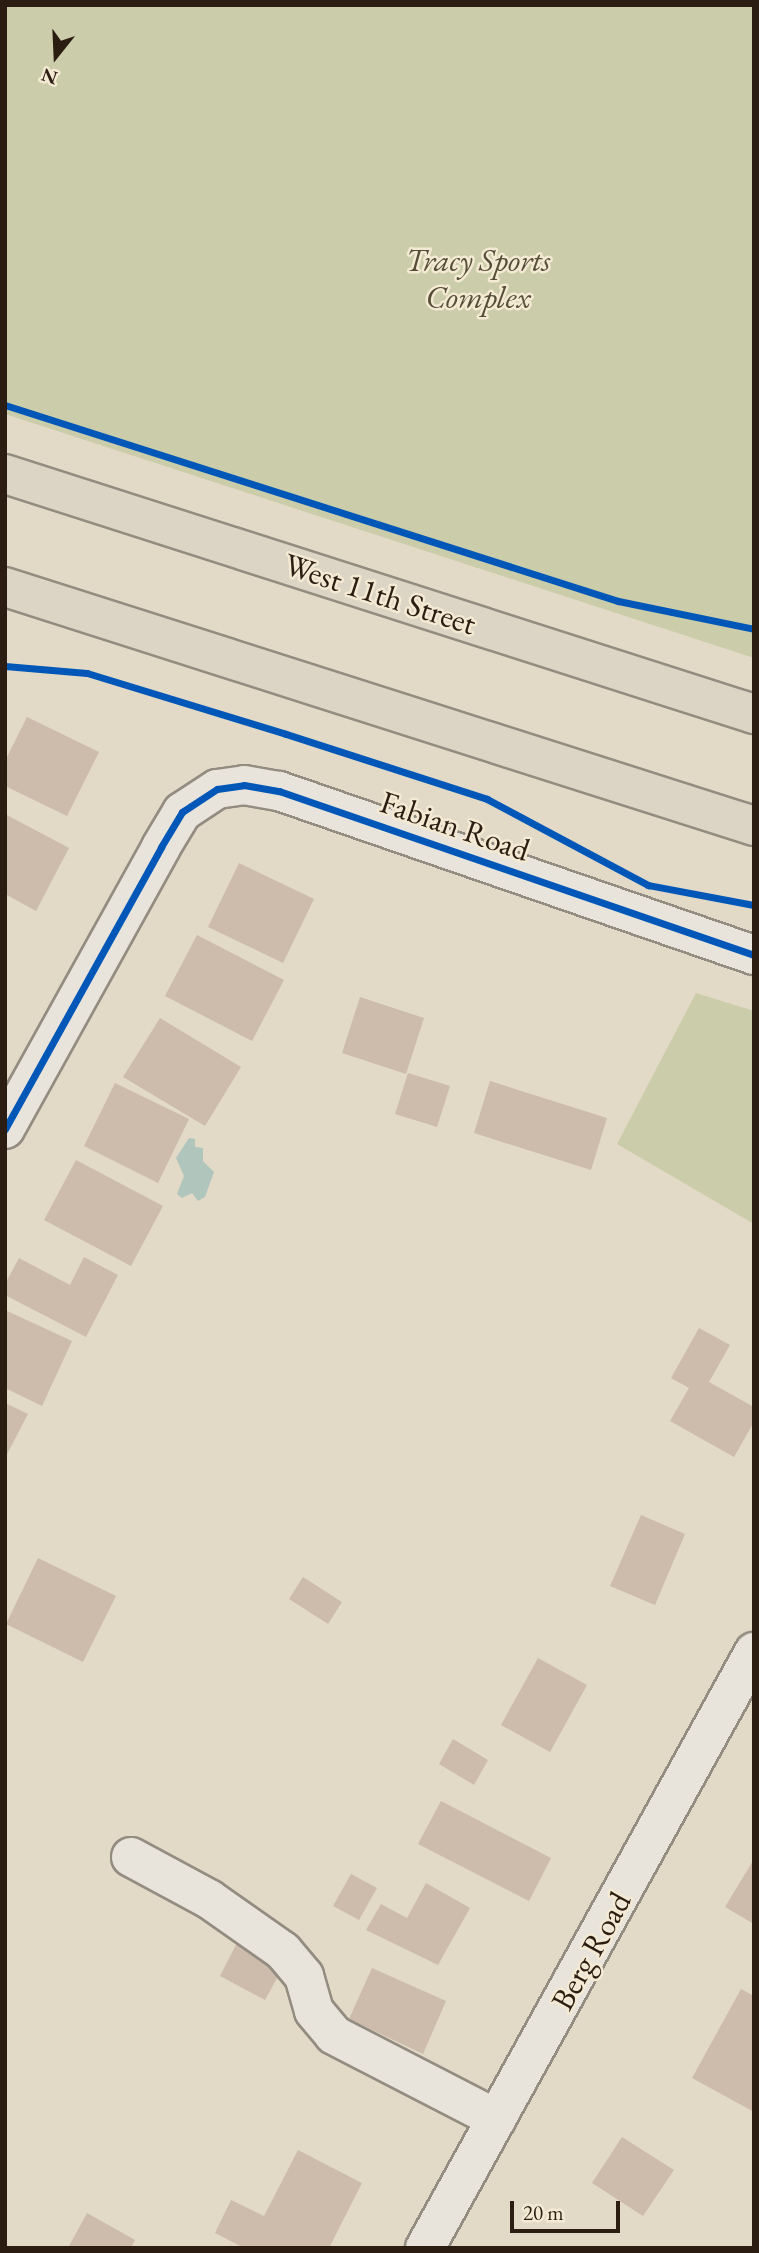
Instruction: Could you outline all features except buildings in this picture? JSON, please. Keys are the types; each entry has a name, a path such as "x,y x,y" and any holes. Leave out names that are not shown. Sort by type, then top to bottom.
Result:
{"main road":[{"name":"West 11th Street","path":"5,474 754,715"},
{"path":"5,587 754,826"}],"street":[{"name":"Fabian Road","path":"5,1129 182,812 217,789 244,785 279,791 754,955"},
{"name":"Berg Road","path":"425,2248 754,1652"},
{"path":"131,1857 209,1899 283,1951 304,1976 314,2011 334,2035 497,2119"}],"green space":[{"name":"Tracy Sports Complex","path":"5,5 754,5 754,658 5,414"},
{"path":"696,993 754,1011 754,1224 617,1144"}],"shaded area":[{"path":"189,1138 195,1139 195,1147 203,1148 203,1161 214,1172 205,1197 198,1201 192,1193 182,1198 177,1194 184,1176 176,1158"}],"cycle path":[{"path":"5,405 618,601 754,629"},
{"path":"5,666 87,673 286,734 487,799 648,885 754,905"},
{"path":"5,1129 182,812 217,789 244,785 279,791 754,955"}]}
